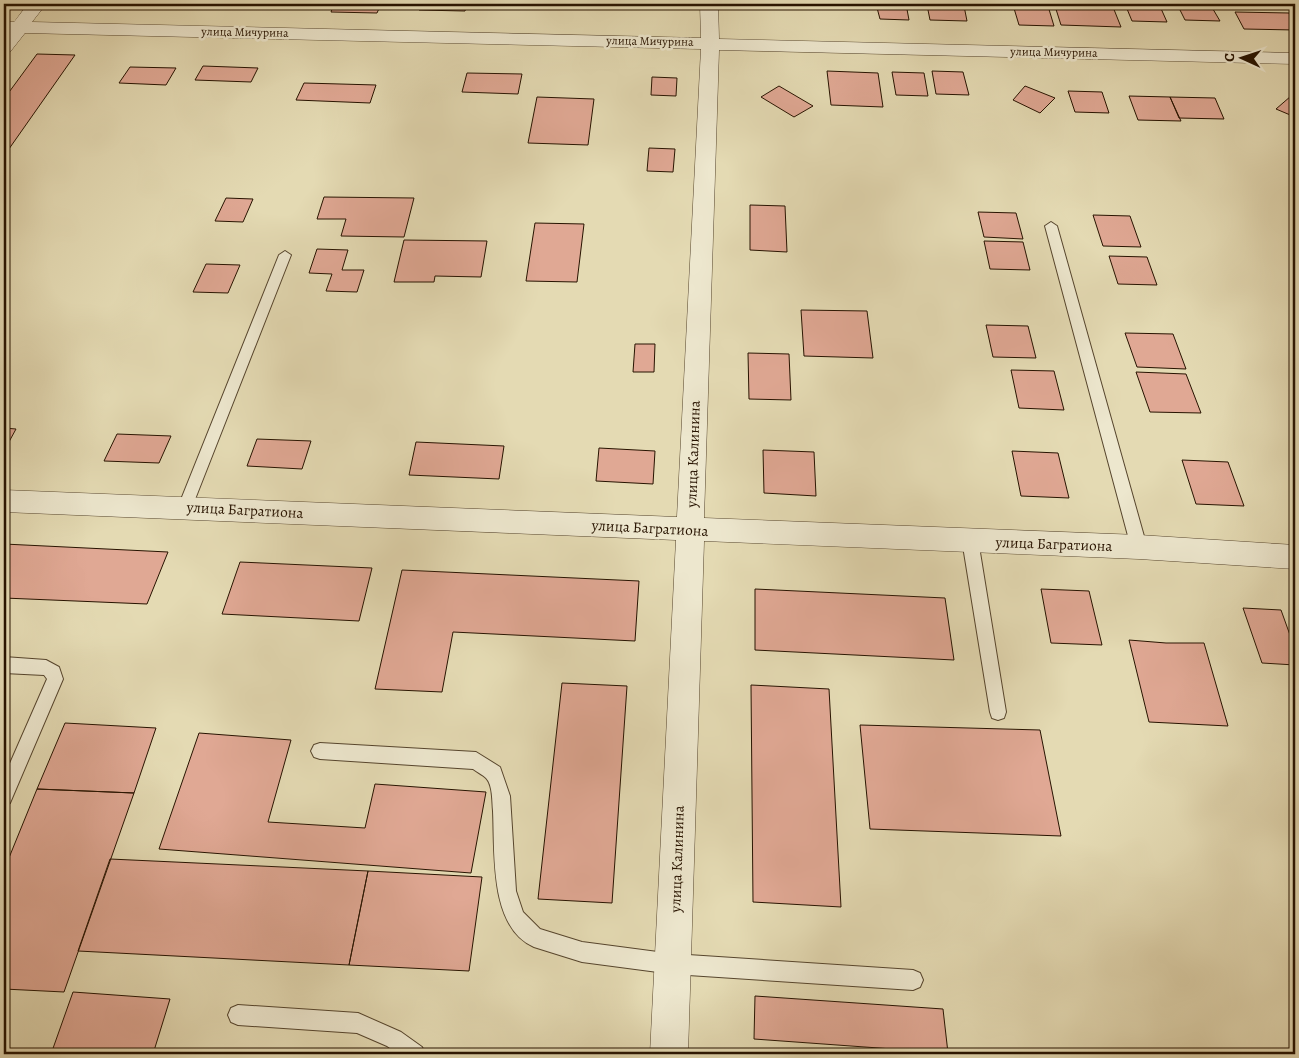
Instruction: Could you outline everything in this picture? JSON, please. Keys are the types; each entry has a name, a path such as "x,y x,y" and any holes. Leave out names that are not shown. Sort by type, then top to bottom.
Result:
{"street":[{"path":"4,48 11,27 37,4"},
{"name":"улица Калинина","path":"669,1054 710,43 710,4"},
{"name":"улица Мичурина","path":"11,27 1295,58"},
{"name":"улица Багратиона","path":"4,501 1139,547 1295,556"}],"lane":[{"path":"1051,226 1139,547"},
{"path":"185,507 285,255"},
{"path":"970,540 998,712"},
{"path":"4,665 46,668 53,672 55,679 4,797"},
{"path":"320,750 476,761 494,773 501,796 507,891 515,918 534,937 582,952 673,964 913,980"},
{"path":"238,1015 358,1023 394,1039 415,1054"}],"building":[{"path":"229,4 275,4 274,7 228,6"},
{"path":"279,4 325,4 323,8 277,7"},
{"path":"334,4 381,4 377,13 331,12"},
{"path":"421,4 467,4 465,11 419,10"},
{"path":"876,4 906,4 909,20 880,19"},
{"path":"1125,4 1159,4 1167,22 1132,21"},
{"path":"1177,4 1210,4 1220,21 1185,20"},
{"path":"927,5 964,6 967,21 930,20"},
{"path":"1013,5 1048,6 1054,26 1019,25"},
{"path":"1055,6 1113,7 1121,27 1061,25"},
{"path":"1235,12 1289,13 1295,23 1295,30 1244,29"},
{"path":"37,54 75,55 4,156 4,99"},
{"path":"203,66 258,68 251,82 195,80"},
{"path":"130,67 176,68 166,85 119,83"},
{"path":"827,71 878,73 883,107 831,105"},
{"path":"932,71 963,72 969,95 936,94"},
{"path":"892,72 924,73 928,96 896,95"},
{"path":"467,73 522,74 518,94 462,92"},
{"path":"652,77 677,78 676,96 651,95"},
{"path":"304,83 376,85 370,103 296,100"},
{"path":"779,86 813,106 794,117 761,97"},
{"path":"1025,86 1055,98 1040,113 1013,100"},
{"path":"1068,91 1102,92 1109,113 1075,112"},
{"path":"1129,96 1170,97 1181,121 1138,120"},
{"path":"1291,96 1295,98 1295,117 1276,109"},
{"path":"537,97 594,99 588,145 528,143"},
{"path":"1170,97 1215,98 1224,119 1179,118"},
{"path":"649,148 675,149 673,172 647,171"},
{"path":"324,197 414,198 404,237 341,236 346,219 317,219"},
{"path":"226,198 253,199 243,222 215,221"},
{"path":"750,205 785,206 787,252 750,250"},
{"path":"978,212 1016,213 1023,239 984,237"},
{"path":"1093,215 1130,216 1141,247 1103,246"},
{"path":"535,223 584,224 577,282 526,281"},
{"path":"404,240 487,241 481,277 435,276 434,282 394,282"},
{"path":"984,241 1023,242 1030,270 990,269"},
{"path":"317,249 348,250 342,270 364,270 357,292 326,291 332,274 309,273"},
{"path":"1109,256 1147,257 1157,285 1118,284"},
{"path":"206,264 240,265 228,293 193,292"},
{"path":"801,310 867,311 873,358 804,356"},
{"path":"986,325 1028,326 1036,358 993,357"},
{"path":"1125,333 1173,334 1186,369 1137,367"},
{"path":"635,344 655,344 654,372 633,372"},
{"path":"748,353 789,354 791,400 749,399"},
{"path":"1011,370 1054,371 1064,410 1019,408"},
{"path":"1136,372 1186,374 1201,413 1150,412"},
{"path":"4,428 16,429 4,451"},
{"path":"117,434 171,436 159,463 104,461"},
{"path":"257,439 311,441 302,469 247,466"},
{"path":"416,442 504,446 499,479 409,475"},
{"path":"599,448 655,451 653,484 596,481"},
{"path":"763,450 814,452 816,496 764,493"},
{"path":"1012,451 1058,453 1069,498 1021,496"},
{"path":"1182,460 1228,462 1244,506 1196,504"},
{"path":"4,544 168,552 147,604 4,598"},
{"path":"240,562 372,568 359,621 222,614"},
{"path":"402,570 639,581 635,641 453,632 442,692 375,689"},
{"path":"755,589 945,598 954,660 755,650"},
{"path":"1041,589 1089,591 1102,645 1051,643"},
{"path":"1243,608 1281,610 1295,649 1295,665 1262,663"},
{"path":"1129,640 1166,643 1204,643 1228,726 1149,722"},
{"path":"562,683 627,686 612,903 538,899"},
{"path":"751,685 829,689 841,907 753,902"},
{"path":"65,723 156,728 134,793 37,789"},
{"path":"860,725 1040,730 1061,836 870,829"},
{"path":"199,733 291,740 268,822 365,828 375,784 486,792 471,873 159,849"},
{"path":"37,789 134,793 64,992 4,989 4,870"},
{"path":"110,859 368,871 349,965 78,951"},
{"path":"368,871 482,877 469,971 349,965"},
{"path":"73,992 170,999 153,1054 51,1054"},
{"path":"755,996 943,1009 948,1053 754,1039"}]}
